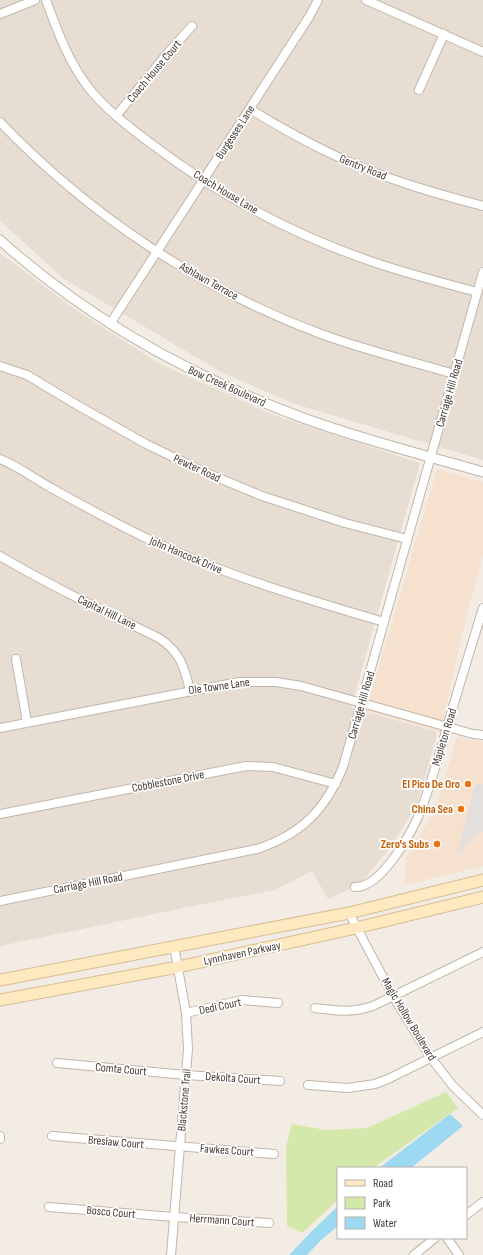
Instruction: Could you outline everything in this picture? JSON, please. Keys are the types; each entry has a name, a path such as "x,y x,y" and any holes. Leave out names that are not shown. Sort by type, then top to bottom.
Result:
{"main road":[{"name":"Lynnhaven Parkway","path":"0,980 349,913 483,880"},
{"name":"Lynnhaven Parkway","path":"0,1000 178,967 356,928 483,897"}],"street":[{"path":"0,14 35,0"},
{"name":"Coach House Lane","path":"46,0 58,33 79,74 99,100 116,116 169,157 246,205 305,235 376,263 477,292"},
{"name":"Burgesses Lane","path":"110,324 250,109 309,17 318,0"},
{"path":"366,0 483,52"},
{"name":"Coach House Court","path":"116,116 192,26"},
{"path":"419,90 444,34"},
{"name":"Gentry Road","path":"250,109 309,143 359,166 404,183 483,206"},
{"name":"Ashlawn Terrace","path":"0,122 18,142 74,191 120,227 224,290 321,333 380,353 454,374"},
{"name":"Bow Creek Boulevard","path":"0,240 47,280 110,324 186,368 217,383 262,402 352,434 483,472"},
{"name":"Carriage Hill Road","path":"0,901 256,849 287,836 305,824 325,802 336,784 343,767 483,272"},
{"name":"Pewter Road","path":"0,366 27,375 146,444 217,477 262,496 345,523 407,539"},
{"name":"John Hancock Drive","path":"0,459 110,520 163,546 225,572 303,598 384,622"},
{"name":"Capital Hill Lane","path":"0,556 96,608 159,638 168,644 178,655 190,690"},
{"name":"Mapleton Road","path":"355,887 361,888 382,872 406,840 422,808 483,608"},
{"path":"16,659 27,722"},
{"name":"Ole Towne Lane","path":"0,728 190,690 238,682 276,682 301,686 473,734 483,735"},
{"name":"Cobblestone Drive","path":"0,814 246,766 273,767 336,784"},
{"name":"Magic Hollow Boulevard","path":"349,913 393,996 431,1058 453,1086 483,1115"},
{"name":"Blackstone Trail","path":"171,1255 188,1049 186,1013 174,946"},
{"path":"315,1008 346,1012 373,1006 483,952"},
{"name":"Dedi Court","path":"186,1013 242,1000 278,1003"},
{"path":"308,1085 348,1088 375,1084 483,1032"},
{"name":"Comte Court","path":"57,1063 186,1075"},
{"name":"Dekolta Court","path":"186,1075 280,1081"},
{"name":"Breslaw Court","path":"52,1136 180,1147"},
{"name":"Fawkes Court","path":"180,1147 274,1154"},
{"path":"467,1214 483,1202"},
{"name":"Bosco Court","path":"49,1207 174,1217"},
{"name":"Herrmann Court","path":"174,1217 269,1223"},
{"path":"414,1255 435,1239"},
{"path":"448,1239 459,1255"}],"shaded area":[{"path":"0,0 483,0 483,460 295,404 221,372 63,278 0,221"},
{"path":"0,253 73,308 158,363 273,415 420,463 351,708 435,731 437,736 417,804 390,848 359,885 328,899 312,871 275,890 0,946"},
{"path":"437,469 483,482 483,556 466,617 444,715 451,735 366,711"},
{"path":"457,738 483,742 483,866 404,885 406,858 435,810"},
{"path":"476,784 483,784 483,832 479,833 456,856"}],"green space":[{"path":"446,1092 458,1108 374,1167 337,1167 337,1201 302,1233 287,1226 286,1146 292,1124 326,1130 367,1128"}],"water":[{"path":"450,1114 463,1126 412,1167 380,1167"},
{"path":"337,1207 337,1227 320,1241 307,1255 289,1255"}],"place":[{"name":"El Pico De Oro","path":"468,784"},
{"name":"China Sea","path":"461,809"},
{"name":"Zero's Subs","path":"437,844"}]}
